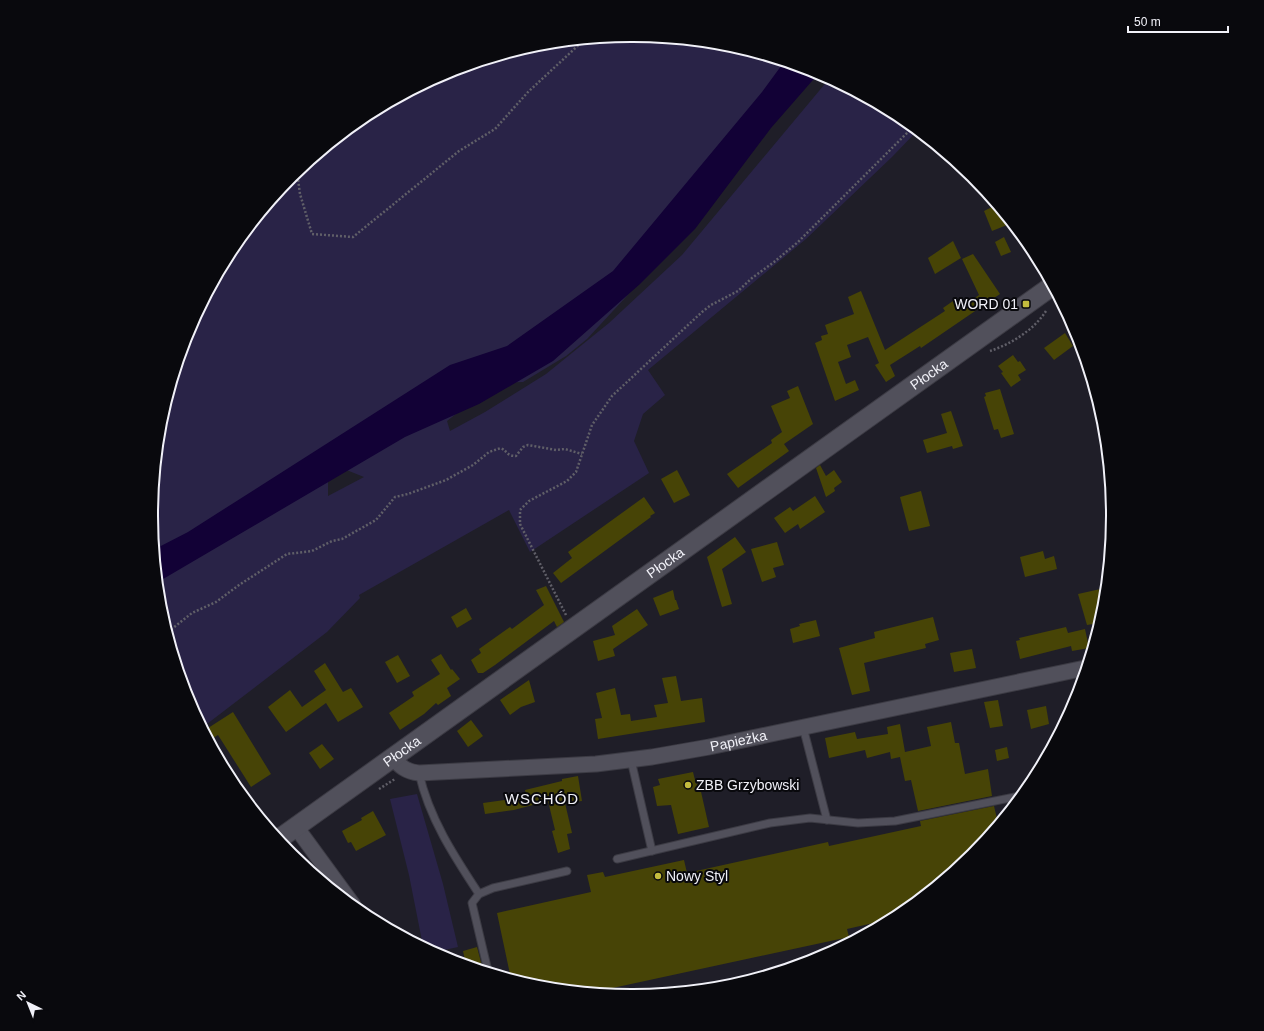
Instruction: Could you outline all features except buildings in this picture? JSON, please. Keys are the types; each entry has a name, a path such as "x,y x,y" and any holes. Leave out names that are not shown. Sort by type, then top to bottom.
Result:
{"street":[{"name":"Płocka","path":"283,836 1048,289"},
{"name":"Papieżka","path":"392,757 402,768 413,773 596,764 631,760 709,747 1080,669"},
{"path":"296,827 339,887"}],"lane":[{"path":"803,727 827,820"},
{"path":"631,760 652,851"},
{"path":"419,773 435,821 458,862 479,894"},
{"path":"617,859 770,824 810,818 858,823 895,821 1013,797"},
{"path":"487,966 472,903 479,894 493,888 567,872"}],"path":[{"path":"298,180 300,194 312,234 353,237 460,151 495,130 528,92 578,45"},
{"path":"575,627 567,616 519,520 520,510 529,501 572,476 578,467 592,425 600,410 620,387 702,312 711,305 738,291 752,278 798,242 908,132"},
{"path":"173,628 192,613 216,602 239,585 287,554 308,552 332,541 342,539 379,518 395,497 408,494 446,480 473,465 496,448 501,448 506,454 513,456 516,456 523,447 528,445 556,450 565,449 582,454"}],"shaded area":[{"path":"632,42 694,46 755,58 815,79 800,87 661,259 587,339 566,356 523,382 498,383 447,421 450,431 485,412 546,374 609,323 682,255 825,84 869,105 913,135 806,239 648,370 665,395 643,414 634,441 649,473 530,552 509,510 359,595 360,598 327,632 207,724 184,668 175,638 163,577 158,516 163,454 175,393 184,363 207,306 238,252 256,227 297,181 320,160 344,140 395,105 451,78 509,58 570,46","holes":["344,469 364,477 328,496 328,475"]},
{"path":"781,66 814,79 771,128 695,229 640,284 553,361 479,404 405,437 163,579 160,546 188,532 450,365 507,346 613,271 762,92"},
{"path":"417,794 443,884 458,947 444,950 422,939 409,875 390,799"}],"place":[{"name":"WORD 01","path":"1026,304"},
{"name":"ZBB Grzybowski","path":"688,785"},
{"name":"Nowy Styl","path":"658,876"}],"district":[{"name":"WSCHÓD","path":"542,799"}]}
